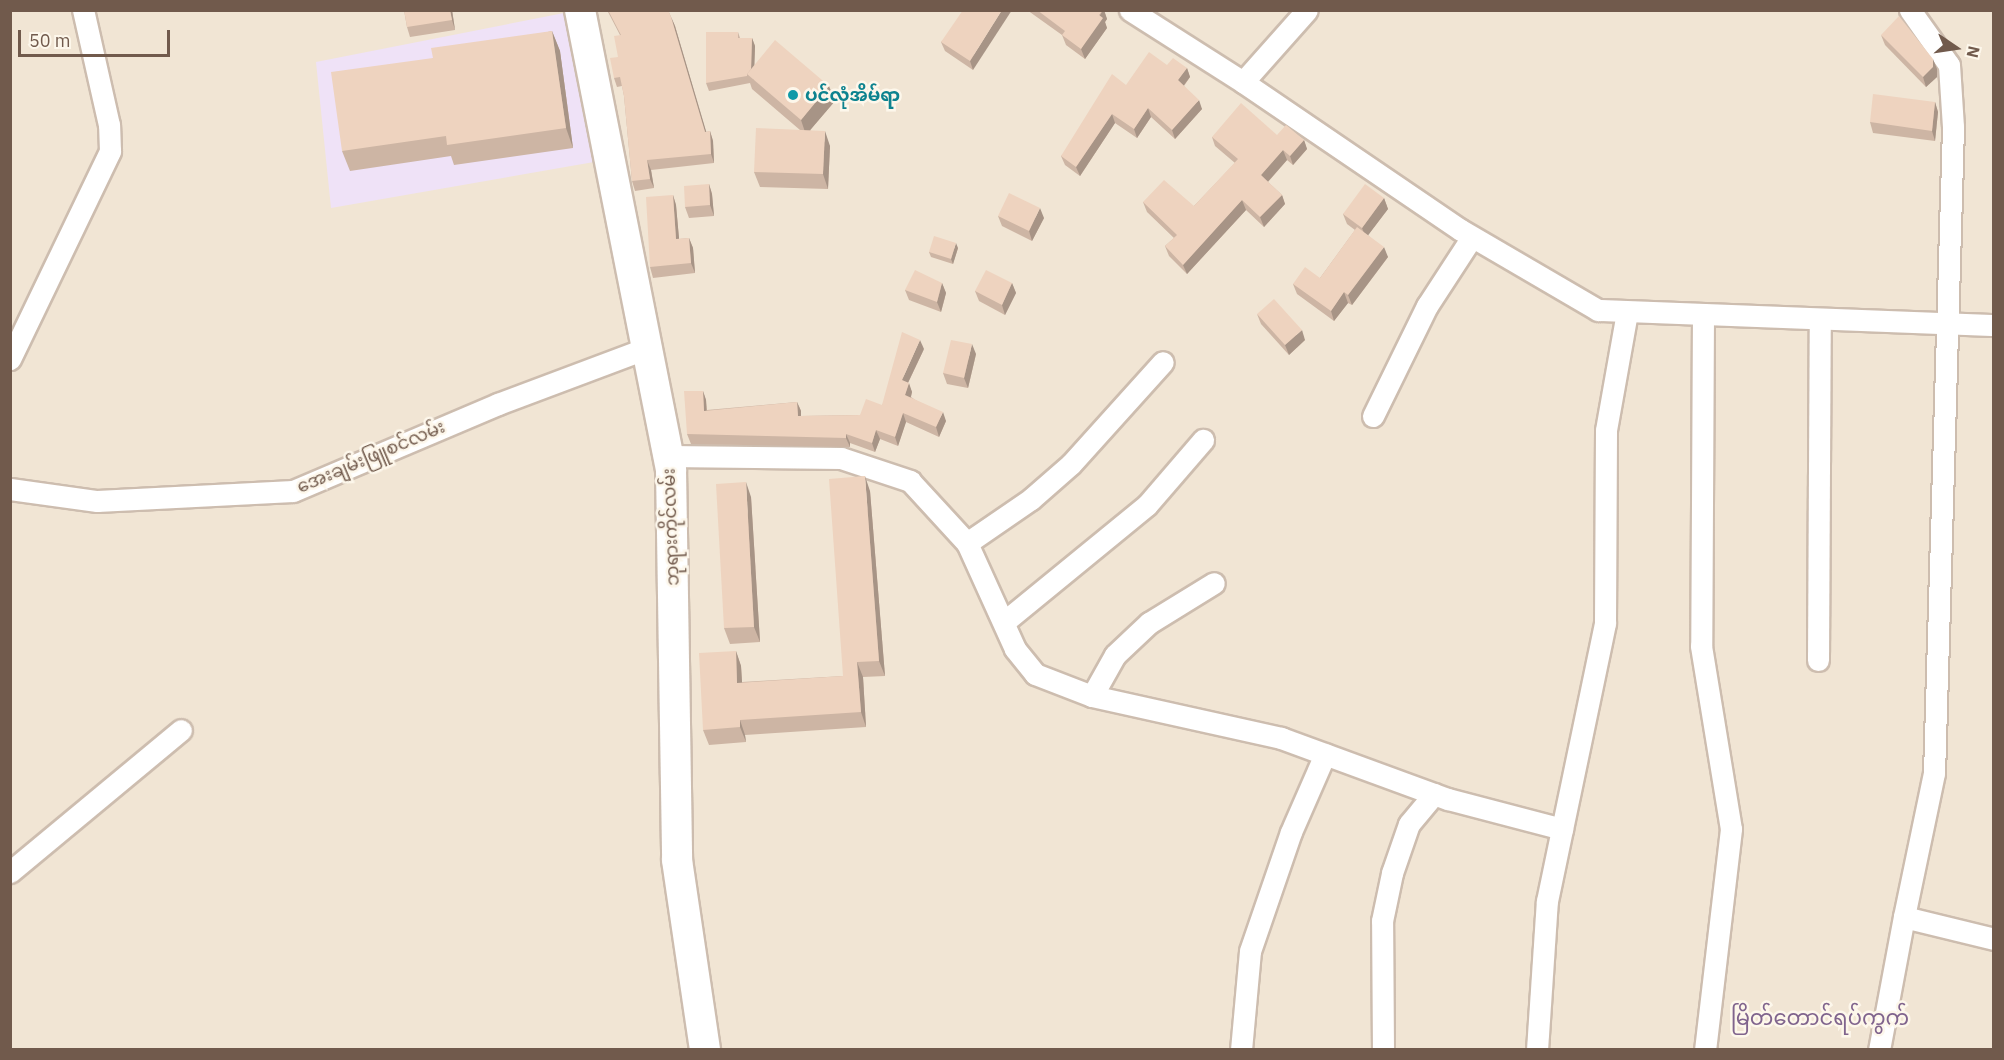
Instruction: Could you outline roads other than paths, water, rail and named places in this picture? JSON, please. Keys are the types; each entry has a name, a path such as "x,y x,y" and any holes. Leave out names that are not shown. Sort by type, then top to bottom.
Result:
{"street":[{"path":"10,359 110,151 109,125 83,10"},
{"name":"ဘုရားကိုင်လမ်း","path":"580,10 668,456 677,860 705,1050"},
{"path":"1130,10 1243,82 1472,237 1598,310 1994,325"},
{"path":"1243,82 1307,10"},
{"path":"1879,1050 1934,773 1945,323 1953,127 1949,65 1910,10"},
{"path":"1373,416 1427,306 1472,237"},
{"path":"1537,1050 1547,901 1605,623 1606,430 1627,312"},
{"path":"1703,314 1701,646 1731,830 1705,1050"},
{"path":"1818,660 1820,319"},
{"name":"အေးချမ်းဖြူစင်လမ်း","path":"10,489 97,501 293,491 498,404 647,348"},
{"path":"966,543 1031,499 1071,464 1163,362"},
{"path":"1004,622 1147,505 1203,440"},
{"path":"668,456 841,458 875,467 910,481 966,543 1015,649 1035,674 1092,696 1281,738 1434,794 1562,829"},
{"path":"1092,696 1115,655 1149,623 1214,582"},
{"path":"10,872 180,730"},
{"path":"1240,1050 1250,951 1291,832 1325,754"},
{"path":"1383,1050 1382,921 1392,873 1409,824 1434,794"},
{"path":"1904,917 1994,939"}],"place":[{"name":"ပင်လုံအိမ်ရာ","path":"793,95"}],"district":[{"name":"မြိတ်တောင်ရပ်ကွက်","path":"1820,1017"}]}
